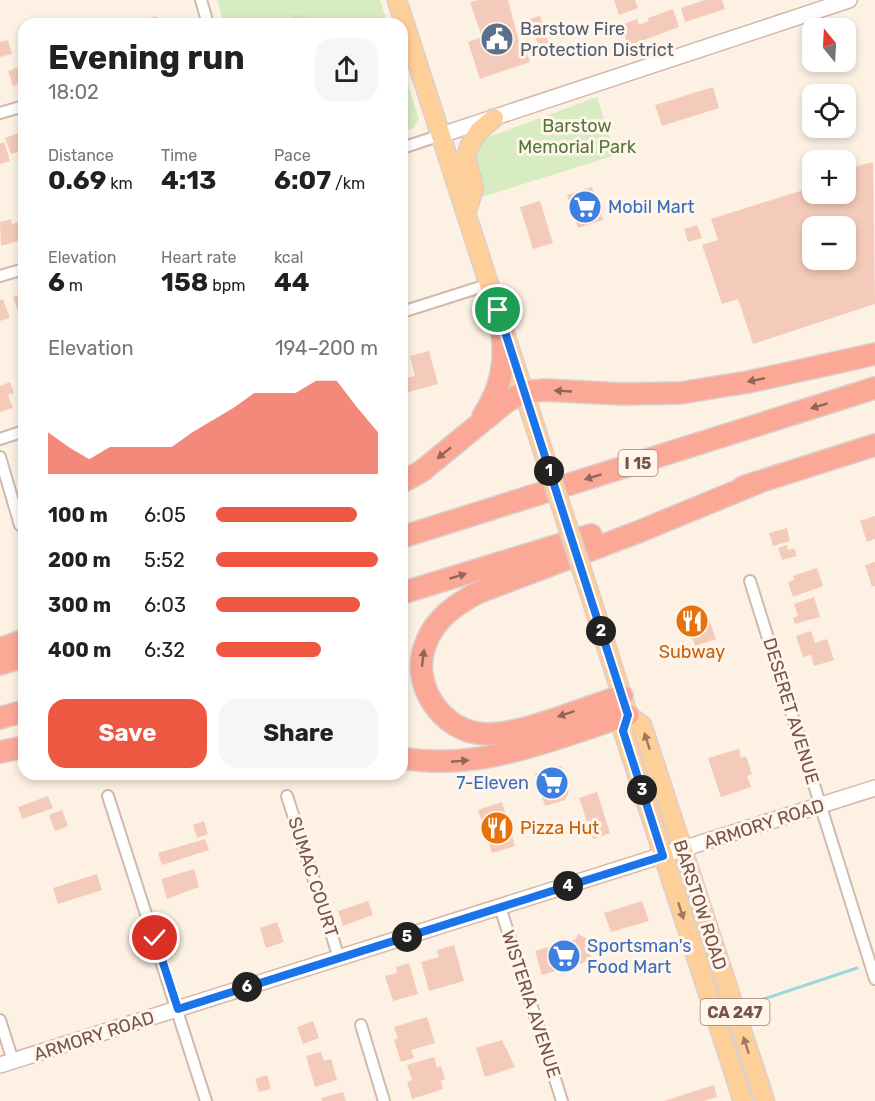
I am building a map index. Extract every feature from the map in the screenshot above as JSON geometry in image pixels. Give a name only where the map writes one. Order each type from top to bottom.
[{"type":"highway","points":[[473,429],[493,398],[503,364],[505,349],[498,310]]},
{"type":"highway","points":[[408,479],[422,471],[506,402],[524,392],[545,390],[622,394],[680,393],[748,382],[875,354]]},
{"type":"highway","name":"I 15","points":[[408,535],[875,388]]},
{"type":"highway","points":[[408,591],[875,445]]},
{"type":"highway","points":[[625,706],[512,731],[485,734],[460,728],[442,715],[430,699],[423,681],[421,662],[425,644],[433,628],[445,615],[458,603],[477,593],[638,532],[757,483]]},
{"type":"highway","points":[[0,649],[18,642]]},
{"type":"highway","points":[[0,664],[18,658]]},
{"type":"highway","points":[[408,759],[442,762],[507,753],[625,706]]},
{"type":"highway","points":[[0,718],[18,713]]},
{"type":"highway","points":[[0,752],[18,748]]},
{"type":"main road","name":"BARSTOW ROAD","points":[[397,0],[403,18]]},
{"type":"main road","name":"BARSTOW ROAD","points":[[408,34],[625,706],[623,731],[743,1101]]},
{"type":"main road","points":[[466,213],[474,189],[466,157],[479,131],[494,118]]},
{"type":"main road","name":"BARSTOW ROAD","points":[[625,706],[642,725],[765,1101]]},
{"type":"street","points":[[201,0],[206,18]]},
{"type":"street","points":[[408,146],[849,0]]},
{"type":"street","points":[[0,113],[18,108]]},
{"type":"street","points":[[0,276],[18,270]]},
{"type":"street","points":[[408,310],[490,284]]},
{"type":"street","points":[[0,439],[18,433]]},
{"type":"street","points":[[0,458],[18,518]]},
{"type":"street","name":"DESERET AVENUE","points":[[750,581],[875,979]]},
{"type":"street","name":"ARMORY ROAD","points":[[7,1063],[875,788]]},
{"type":"street","points":[[108,796],[207,1101]]},
{"type":"street","name":"SUMAC COURT","points":[[287,796],[339,958]]},
{"type":"street","name":"WISTERIA AVENUE","points":[[500,907],[562,1101]]},
{"type":"street","points":[[0,1020],[7,1063]]},
{"type":"street","points":[[361,1025],[384,1101]]},
{"type":"green space","points":[[217,0],[380,0],[386,18],[222,18]]},
{"type":"green space","points":[[408,85],[419,119],[414,128],[408,130]]},
{"type":"green space","name":"Barstow Memorial Park","points":[[597,97],[616,155],[482,197],[470,153],[486,138]]},
{"type":"building","name":"Barstow Fire Protection District","points":[[508,0],[519,42],[523,41],[530,62],[480,79],[468,42],[482,37],[470,2]]},
{"type":"building","points":[[614,0],[635,0],[638,8],[619,15]]},
{"type":"building","points":[[705,0],[722,0],[725,9],[685,22],[681,8]]},
{"type":"building","points":[[673,9],[679,27],[628,46],[621,25],[637,19],[639,25],[649,21],[648,18]]},
{"type":"building","points":[[540,16],[549,45],[539,48],[530,19]]},
{"type":"building","points":[[8,40],[12,54],[0,57],[0,42]]},
{"type":"building","points":[[18,67],[18,84],[13,86],[8,71]]},
{"type":"building","points":[[713,87],[719,108],[662,126],[655,105]]},
{"type":"building","points":[[18,133],[18,152],[11,154],[5,138]]},
{"type":"building","points":[[4,142],[10,161],[0,164],[0,144]]},
{"type":"building","points":[[873,162],[875,304],[753,344],[738,299],[722,304],[702,245],[718,240],[711,219],[802,190],[802,204],[856,204],[856,167]]},
{"type":"building","name":"Mobil Mart","points":[[592,187],[603,220],[578,228],[567,195]]},
{"type":"building","points":[[540,201],[553,243],[533,249],[520,207]]},
{"type":"building","points":[[11,219],[12,224],[18,222],[18,241],[1,246],[0,222]]},
{"type":"building","points":[[697,225],[702,238],[688,242],[684,229]]},
{"type":"building","points":[[18,295],[18,312],[13,297]]},
{"type":"building","points":[[3,299],[10,318],[0,321],[0,300]]},
{"type":"building","points":[[429,351],[438,384],[408,392],[408,378],[415,376],[410,356]]},
{"type":"building","points":[[10,382],[14,393],[8,395],[13,408],[0,412],[0,386]]},
{"type":"building","points":[[875,516],[875,539],[867,542],[860,521]]},
{"type":"building","points":[[787,528],[790,541],[773,546],[769,533]]},
{"type":"building","points":[[787,545],[788,550],[794,548],[797,556],[782,560],[778,548]]},
{"type":"building","points":[[875,562],[875,586],[872,587],[865,565]]},
{"type":"building","points":[[817,568],[823,586],[793,597],[788,582],[794,580],[793,576]]},
{"type":"building","points":[[814,597],[820,617],[795,624],[793,618],[798,616],[794,604]]},
{"type":"building","points":[[706,611],[716,639],[695,646],[685,618]]},
{"type":"building","points":[[811,631],[815,643],[827,639],[834,660],[814,666],[811,655],[803,657],[796,636]]},
{"type":"building","points":[[739,749],[741,758],[746,756],[752,774],[747,776],[751,787],[721,797],[708,758]]},
{"type":"building","name":"7-Eleven","points":[[561,766],[569,792],[565,800],[545,806],[535,774]]},
{"type":"building","points":[[597,792],[610,833],[593,839],[579,798]]},
{"type":"building","points":[[48,796],[53,808],[22,819],[18,807]]},
{"type":"building","name":"Pizza Hut","points":[[502,802],[515,846],[492,853],[478,810]]},
{"type":"building","points":[[62,810],[68,826],[55,831],[49,815]]},
{"type":"building","points":[[204,821],[208,834],[197,838],[193,825]]},
{"type":"building","points":[[205,839],[209,850],[162,865],[158,853]]},
{"type":"building","points":[[194,869],[199,887],[167,899],[161,879]]},
{"type":"building","points":[[97,874],[102,890],[58,904],[53,888]]},
{"type":"building","points":[[368,901],[373,915],[343,926],[338,911]]},
{"type":"building","points":[[642,901],[649,921],[611,932],[604,913]]},
{"type":"building","points":[[277,922],[284,942],[266,948],[260,928]]},
{"type":"building","name":"Sportsman's Food Mart","points":[[578,934],[590,940],[588,945],[592,960],[542,975],[535,951],[576,939]]},
{"type":"building","points":[[454,945],[464,981],[429,991],[421,962],[439,957],[437,950]]},
{"type":"building","points":[[409,963],[418,994],[393,1001],[385,976],[397,973],[396,967]]},
{"type":"building","points":[[427,1017],[435,1043],[411,1050],[414,1058],[401,1062],[394,1040],[398,1038],[394,1027]]},
{"type":"building","points":[[313,1021],[319,1038],[303,1044],[297,1027]]},
{"type":"building","points":[[502,1040],[515,1067],[485,1077],[476,1048]]},
{"type":"building","points":[[321,1052],[324,1061],[331,1059],[337,1080],[315,1087],[306,1056]]},
{"type":"building","points":[[434,1057],[437,1067],[441,1066],[445,1079],[441,1081],[443,1089],[412,1099],[407,1082],[412,1080],[407,1065]]},
{"type":"building","points":[[267,1075],[271,1089],[259,1092],[255,1079]]},
{"type":"building","points":[[714,1085],[717,1097],[704,1101],[664,1101]]},
{"type":"building","points":[[343,1092],[346,1101],[322,1101],[321,1098]]},
{"type":"waterway","points":[[746,1005],[857,968]]},
{"type":"place","name":"Barstow Fire Protection District","points":[[497,39]]},
{"type":"place","name":"Mobil Mart","points":[[585,207]]},
{"type":"place","name":"Subway","points":[[692,621]]},
{"type":"place","name":"7-Eleven","points":[[552,783]]},
{"type":"place","name":"Pizza Hut","points":[[497,828]]},
{"type":"place","name":"Sportsman's Food Mart","points":[[564,956]]},
{"type":"route","points":[[155,938],[178,1009],[663,856],[623,731],[628,715],[498,310]]}]
